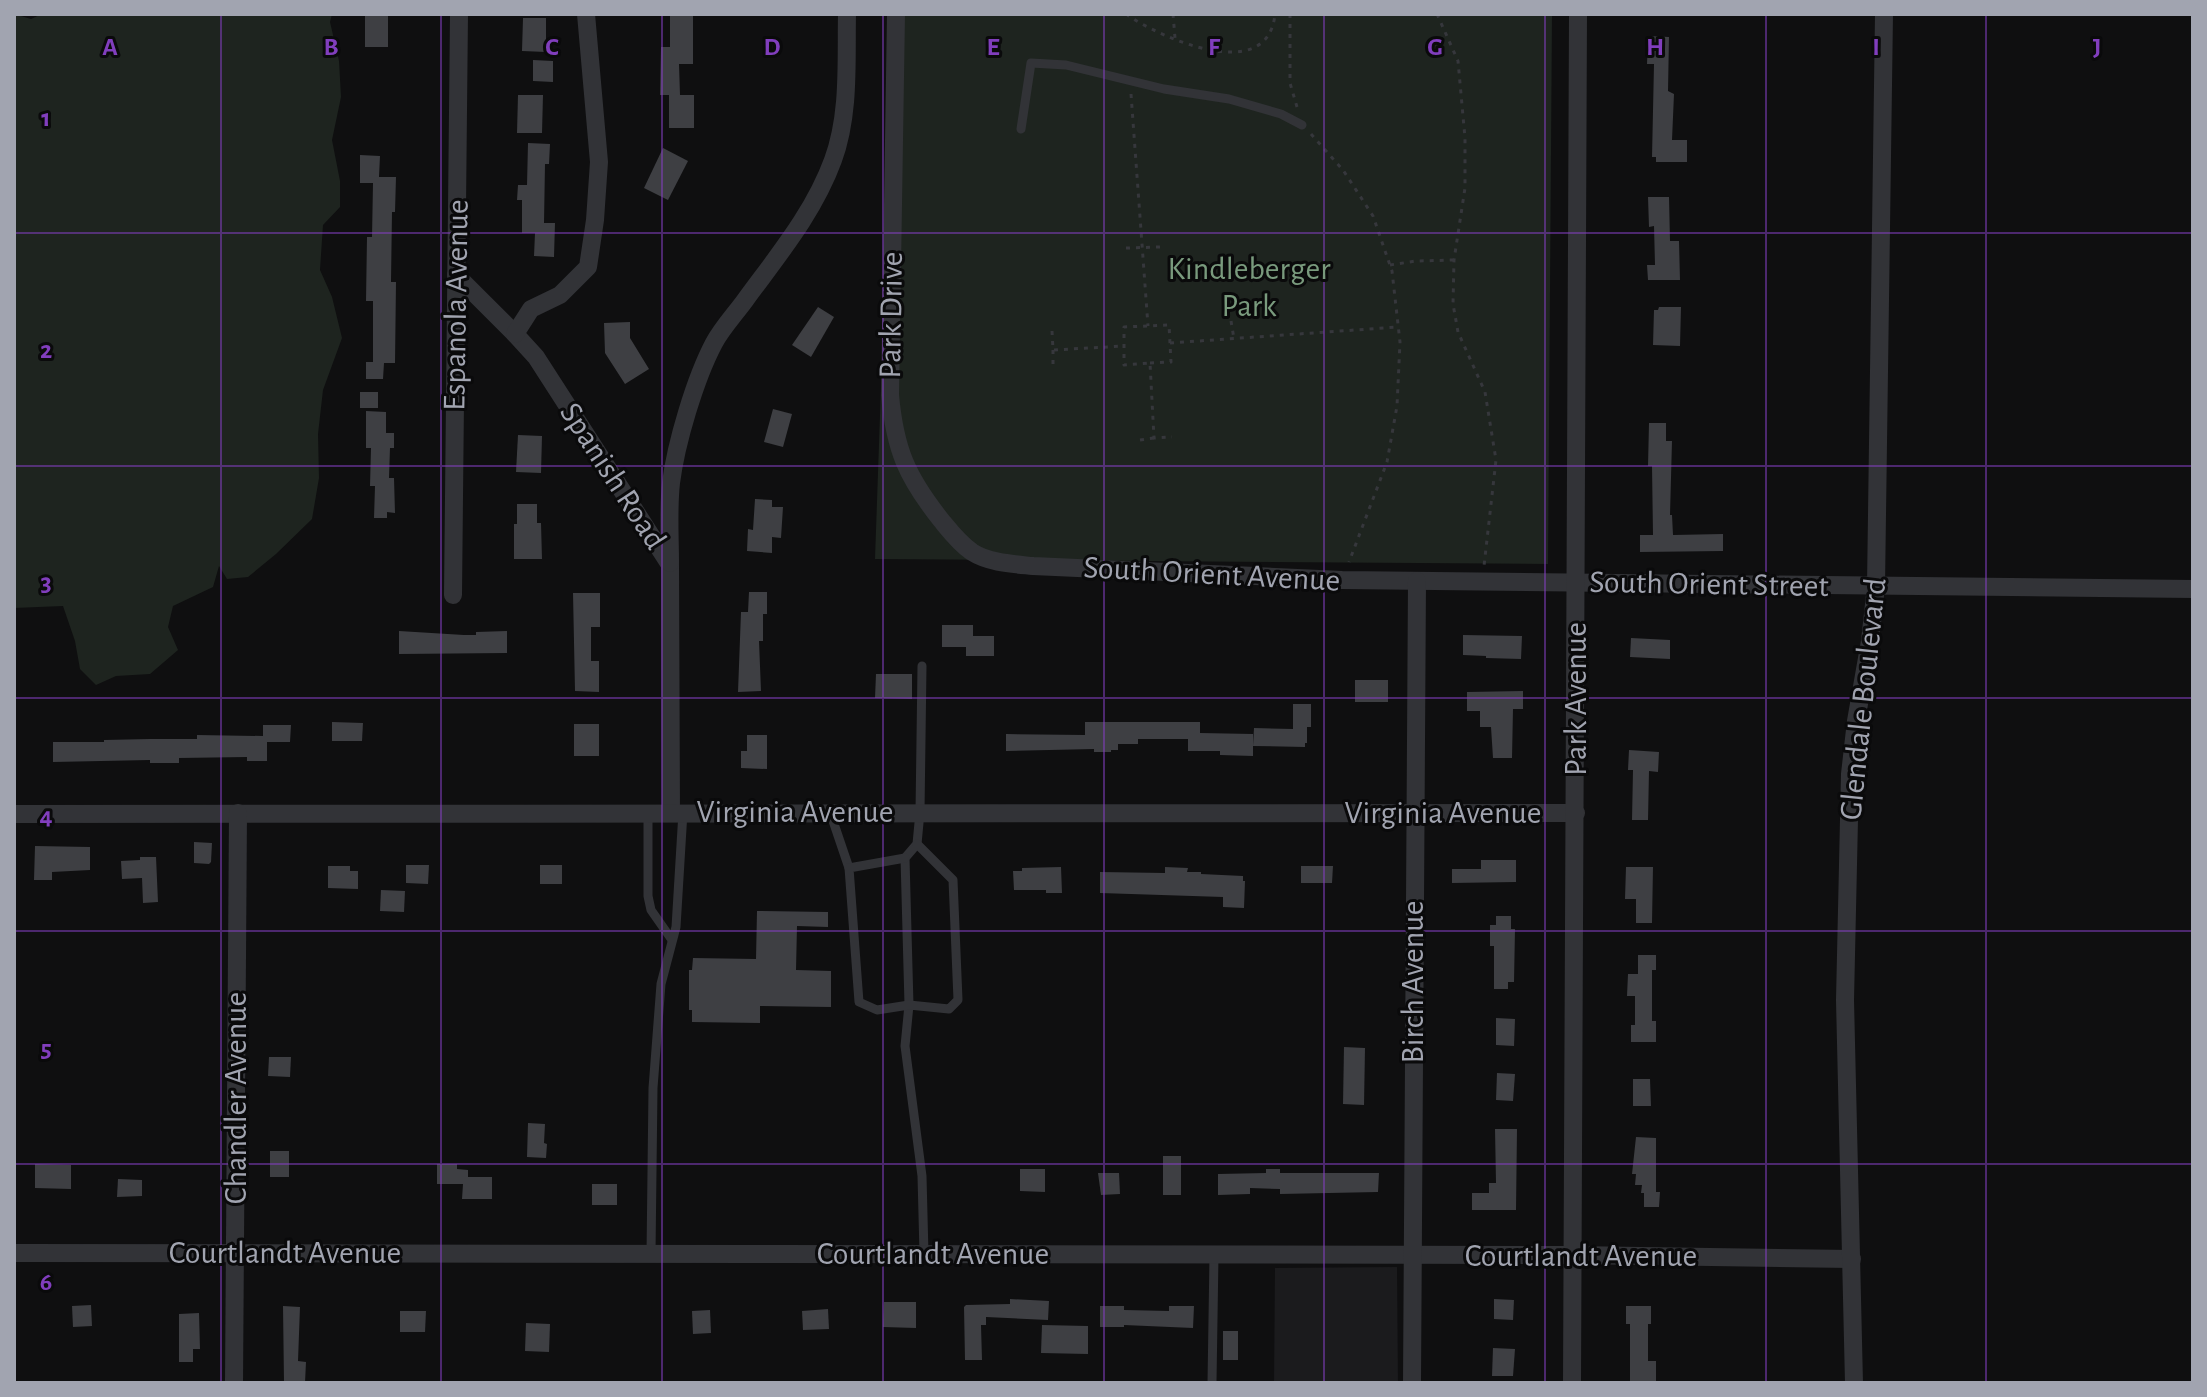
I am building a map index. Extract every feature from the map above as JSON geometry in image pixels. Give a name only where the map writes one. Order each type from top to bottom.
[{"type":"street","name":"Espanola Avenue","points":[[453,595],[459,14]]},
{"type":"street","points":[[515,334],[531,309],[560,295],[588,267],[599,162],[586,14]]},
{"type":"street","points":[[670,565],[671,486],[676,454],[714,342],[806,217],[835,155],[844,97],[847,14]]},
{"type":"street","name":"Park Drive","points":[[896,14],[890,395],[893,427],[910,476],[955,538],[974,553],[1007,564]]},
{"type":"street","name":"Park Avenue","points":[[1572,1383],[1578,14]]},
{"type":"street","name":"Glendale Boulevard","points":[[1854,1383],[1845,1000],[1850,774],[1876,586],[1884,14]]},
{"type":"street","name":"Spanish Road","points":[[456,275],[536,357],[670,565],[677,812]]},
{"type":"street","name":"South Orient Avenue","points":[[1007,564],[1417,581]]},
{"type":"street","name":"South Orient Street","points":[[1417,581],[2193,589]]},
{"type":"street","name":"Birch Avenue","points":[[1412,1383],[1417,581]]},
{"type":"street","name":"Chandler Avenue","points":[[234,1383],[238,813]]},
{"type":"street","name":"Virginia Avenue","points":[[14,814],[1576,813]]},
{"type":"street","name":"Courtlandt Avenue","points":[[14,1253],[1572,1255],[1852,1259]]},
{"type":"lane","points":[[1021,129],[1031,63],[1066,65],[1164,89],[1229,99],[1281,114],[1302,125]]},
{"type":"lane","points":[[849,868],[905,858],[917,844],[922,666]]},
{"type":"lane","points":[[648,812],[648,896],[651,910],[672,940]]},
{"type":"lane","points":[[651,1254],[653,1088],[661,984],[676,927],[677,812]]},
{"type":"lane","points":[[830,812],[849,868],[859,1002],[877,1010],[909,1005],[949,1009],[958,1000],[953,880],[917,844]]},
{"type":"lane","points":[[905,858],[909,1005],[905,1046],[922,1176],[924,1254]]},
{"type":"lane","points":[[1212,1383],[1214,1255]]},
{"type":"path","points":[[1126,14],[1150,29],[1210,51],[1239,51],[1262,43],[1273,29],[1275,14]]},
{"type":"path","points":[[1173,14],[1175,40]]},
{"type":"path","points":[[1290,14],[1290,83],[1302,125],[1343,170],[1373,216],[1390,265],[1400,342],[1397,406],[1387,462],[1342,580]]},
{"type":"path","points":[[1437,14],[1458,61],[1463,111],[1466,179],[1454,260],[1453,304],[1466,352],[1485,392],[1495,445],[1488,539],[1481,581]]},
{"type":"path","points":[[1130,81],[1148,326]]},
{"type":"path","points":[[1126,248],[1160,247]]},
{"type":"path","points":[[1390,265],[1454,260]]},
{"type":"path","points":[[1231,321],[1234,339]]},
{"type":"path","points":[[1169,325],[1171,362],[1124,365],[1124,327],[1148,326],[1169,325]]},
{"type":"path","points":[[1170,343],[1398,327]]},
{"type":"path","points":[[1052,331],[1053,368]]},
{"type":"path","points":[[1053,350],[1124,346]]},
{"type":"path","points":[[1150,363],[1154,438]]},
{"type":"path","points":[[1140,440],[1172,437]]},
{"type":"shaded area","points":[[1397,1267],[1398,1383],[1274,1383],[1275,1268]]},
{"type":"green space","points":[[14,14],[31,19],[42,14],[332,14],[330,22],[339,61],[341,97],[332,140],[340,181],[340,207],[323,225],[320,270],[332,297],[342,338],[323,390],[318,434],[319,478],[312,519],[248,577],[227,579],[219,566],[213,587],[173,606],[168,627],[178,650],[150,674],[116,676],[96,685],[80,669],[75,641],[63,606],[14,608]]},
{"type":"green space","name":"Kindleberger Park","points":[[894,14],[1552,14],[1548,564],[875,559]]},
{"type":"building","points":[[365,14],[388,14],[388,47],[365,47]]},
{"type":"building","points":[[670,14],[693,14],[693,64],[679,64],[680,95],[660,95],[661,47],[670,47]]},
{"type":"building","points":[[523,18],[546,18],[546,52],[522,51]]},
{"type":"building","points":[[1648,36],[1669,37],[1668,91],[1674,94],[1672,140],[1687,140],[1687,162],[1656,162],[1656,157],[1652,157],[1654,64],[1647,64]]},
{"type":"building","points":[[533,60],[553,61],[553,82],[533,81]]},
{"type":"building","points":[[518,95],[543,95],[542,133],[517,133]]},
{"type":"building","points":[[669,95],[694,95],[694,128],[669,128]]},
{"type":"building","points":[[528,143],[550,144],[549,164],[545,164],[544,223],[555,223],[554,257],[534,256],[535,233],[522,233],[522,200],[517,200],[518,185],[527,185]]},
{"type":"building","points":[[663,148],[688,161],[668,200],[644,188]]},
{"type":"building","points":[[360,155],[380,156],[379,177],[396,177],[391,282],[396,282],[395,363],[384,363],[383,379],[366,379],[366,362],[373,362],[373,301],[366,301],[367,237],[372,237],[373,183],[360,183]]},
{"type":"building","points":[[1648,197],[1669,197],[1670,241],[1679,241],[1680,280],[1648,280],[1647,265],[1655,265],[1654,226],[1649,227]]},
{"type":"building","points":[[818,307],[834,317],[811,357],[792,345]]},
{"type":"building","points":[[1659,307],[1681,307],[1680,346],[1653,345],[1654,310]]},
{"type":"building","points":[[630,322],[630,338],[649,369],[625,384],[605,353],[604,323]]},
{"type":"building","points":[[360,392],[378,392],[378,408],[360,408]]},
{"type":"building","points":[[773,409],[792,414],[783,447],[764,442]]},
{"type":"building","points":[[366,411],[386,412],[386,433],[394,433],[389,478],[394,478],[395,513],[387,512],[387,518],[374,518],[375,486],[370,486],[371,448],[366,448]]},
{"type":"building","points":[[1649,423],[1666,423],[1666,441],[1672,441],[1670,515],[1673,535],[1723,534],[1723,551],[1640,552],[1640,535],[1653,535],[1652,466],[1648,466]]},
{"type":"building","points":[[518,435],[542,436],[541,473],[516,472]]},
{"type":"building","points":[[755,499],[772,500],[772,507],[783,507],[781,538],[772,537],[772,553],[747,551],[748,529],[753,530]]},
{"type":"building","points":[[517,504],[537,504],[542,559],[514,559]]},
{"type":"building","points":[[749,592],[767,592],[763,641],[759,641],[761,691],[738,692],[741,612],[748,612]]},
{"type":"building","points":[[573,593],[600,593],[600,627],[591,627],[591,661],[599,661],[599,692],[575,691]]},
{"type":"building","points":[[942,625],[973,625],[973,636],[994,636],[994,656],[966,656],[966,647],[942,647]]},
{"type":"building","points":[[399,631],[476,635],[476,632],[507,631],[507,653],[399,654]]},
{"type":"building","points":[[1463,635],[1522,636],[1521,659],[1463,655]]},
{"type":"building","points":[[1631,638],[1670,640],[1670,659],[1630,657]]},
{"type":"building","points":[[876,674],[912,674],[912,699],[875,698]]},
{"type":"building","points":[[1355,680],[1388,680],[1388,702],[1355,702]]},
{"type":"building","points":[[1523,691],[1523,709],[1513,709],[1512,758],[1493,758],[1491,727],[1480,727],[1480,711],[1467,711],[1467,692]]},
{"type":"building","points":[[1293,704],[1311,704],[1311,727],[1307,727],[1305,747],[1253,746],[1254,728],[1293,729]]},
{"type":"building","points":[[332,722],[363,723],[362,741],[332,741]]},
{"type":"building","points":[[1085,722],[1200,722],[1200,733],[1253,734],[1253,756],[1220,755],[1220,751],[1188,751],[1188,739],[1138,739],[1138,744],[1118,744],[1118,750],[1111,752],[1094,752],[1094,749],[1006,751],[1006,734],[1085,735]]},
{"type":"building","points":[[574,724],[599,724],[599,756],[574,756]]},
{"type":"building","points":[[263,725],[291,725],[290,742],[267,742],[267,761],[247,761],[247,757],[179,758],[179,763],[150,763],[150,760],[53,762],[53,742],[197,739],[197,735],[263,736]]},
{"type":"building","points":[[747,735],[767,735],[767,769],[741,768],[741,751],[747,751]]},
{"type":"building","points":[[1629,750],[1659,752],[1658,772],[1649,771],[1648,820],[1632,820],[1633,770],[1628,770]]},
{"type":"building","points":[[194,842],[212,843],[209,864],[194,863]]},
{"type":"building","points":[[35,846],[90,847],[90,870],[52,872],[52,880],[34,880]]},
{"type":"building","points":[[140,857],[156,857],[158,902],[143,903],[142,878],[122,879],[121,861],[140,860]]},
{"type":"building","points":[[1481,860],[1516,860],[1516,882],[1452,883],[1452,869],[1481,869]]},
{"type":"building","points":[[406,865],[429,865],[428,884],[406,883]]},
{"type":"building","points":[[540,865],[562,865],[562,884],[540,884]]},
{"type":"building","points":[[328,866],[350,866],[350,871],[358,871],[358,889],[328,888]]},
{"type":"building","points":[[1301,866],[1333,866],[1332,883],[1301,883]]},
{"type":"building","points":[[1061,867],[1062,893],[1014,890],[1013,871]]},
{"type":"building","points":[[1165,867],[1188,868],[1187,872],[1201,874],[1243,876],[1244,908],[1223,907],[1223,897],[1100,893],[1100,872],[1165,873]]},
{"type":"building","points":[[1626,867],[1653,867],[1652,923],[1636,923],[1636,899],[1625,899]]},
{"type":"building","points":[[381,890],[405,891],[404,912],[380,911]]},
{"type":"building","points":[[757,911],[828,912],[828,927],[797,926],[796,970],[831,971],[831,1007],[760,1006],[760,1023],[692,1022],[689,970],[692,970],[693,958],[756,959]]},
{"type":"building","points":[[1496,916],[1511,916],[1511,929],[1515,929],[1514,982],[1508,982],[1508,989],[1494,989],[1494,946],[1490,946],[1490,925],[1496,925]]},
{"type":"building","points":[[1638,955],[1656,955],[1656,970],[1652,970],[1652,1021],[1656,1021],[1656,1042],[1631,1042],[1631,1025],[1635,1025],[1635,996],[1627,996],[1628,974],[1638,974]]},
{"type":"building","points":[[1496,1018],[1515,1019],[1514,1046],[1496,1045]]},
{"type":"building","points":[[1344,1047],[1365,1048],[1364,1105],[1343,1104]]},
{"type":"building","points":[[269,1057],[291,1057],[290,1077],[268,1076]]},
{"type":"building","points":[[1497,1073],[1515,1074],[1513,1101],[1496,1100]]},
{"type":"building","points":[[1633,1079],[1650,1079],[1651,1106],[1633,1106]]},
{"type":"building","points":[[528,1123],[545,1124],[546,1158],[527,1157]]},
{"type":"building","points":[[1495,1129],[1517,1129],[1516,1210],[1472,1210],[1472,1193],[1489,1193],[1489,1183],[1496,1183]]},
{"type":"building","points":[[1636,1137],[1656,1138],[1659,1207],[1644,1207],[1642,1185],[1635,1185],[1636,1174],[1632,1174]]},
{"type":"building","points":[[270,1151],[289,1151],[289,1177],[270,1177]]},
{"type":"building","points":[[1163,1156],[1181,1156],[1181,1195],[1163,1195]]},
{"type":"building","points":[[35,1164],[71,1165],[71,1189],[35,1188]]},
{"type":"building","points":[[437,1164],[457,1164],[457,1169],[468,1170],[468,1177],[492,1177],[492,1199],[462,1199],[463,1184],[437,1184]]},
{"type":"building","points":[[1020,1169],[1045,1169],[1045,1192],[1020,1191]]},
{"type":"building","points":[[1266,1169],[1280,1169],[1280,1173],[1379,1173],[1378,1192],[1280,1194],[1280,1189],[1250,1188],[1250,1194],[1218,1195],[1218,1174],[1266,1173]]},
{"type":"building","points":[[1098,1173],[1119,1173],[1120,1194],[1101,1195]]},
{"type":"building","points":[[118,1179],[142,1180],[142,1196],[117,1197]]},
{"type":"building","points":[[592,1184],[617,1184],[617,1205],[592,1205]]},
{"type":"building","points":[[1010,1299],[1049,1301],[1048,1320],[986,1317],[986,1325],[981,1325],[982,1360],[965,1360],[964,1307],[1010,1304]]},
{"type":"building","points":[[1494,1299],[1514,1300],[1513,1320],[1494,1319]]},
{"type":"building","points":[[884,1302],[916,1302],[916,1328],[883,1327]]},
{"type":"building","points":[[91,1305],[92,1326],[73,1327],[72,1306]]},
{"type":"building","points":[[283,1306],[300,1307],[298,1361],[306,1362],[305,1383],[284,1383]]},
{"type":"building","points":[[1100,1306],[1169,1311],[1169,1306],[1194,1306],[1193,1328],[1100,1327]]},
{"type":"building","points":[[1626,1306],[1651,1306],[1648,1361],[1656,1361],[1656,1383],[1630,1383],[1630,1324],[1626,1324]]},
{"type":"building","points":[[828,1309],[829,1329],[803,1330],[802,1311]]},
{"type":"building","points":[[710,1310],[711,1333],[693,1334],[692,1311]]},
{"type":"building","points":[[400,1311],[426,1311],[425,1332],[400,1332]]},
{"type":"building","points":[[199,1313],[200,1349],[193,1349],[193,1362],[179,1362],[179,1314]]},
{"type":"building","points":[[526,1323],[550,1324],[549,1352],[525,1351]]},
{"type":"building","points":[[1042,1325],[1088,1326],[1088,1354],[1041,1353]]},
{"type":"building","points":[[1223,1331],[1238,1331],[1238,1360],[1223,1360]]},
{"type":"building","points":[[1493,1348],[1515,1349],[1513,1376],[1492,1376]]}]
